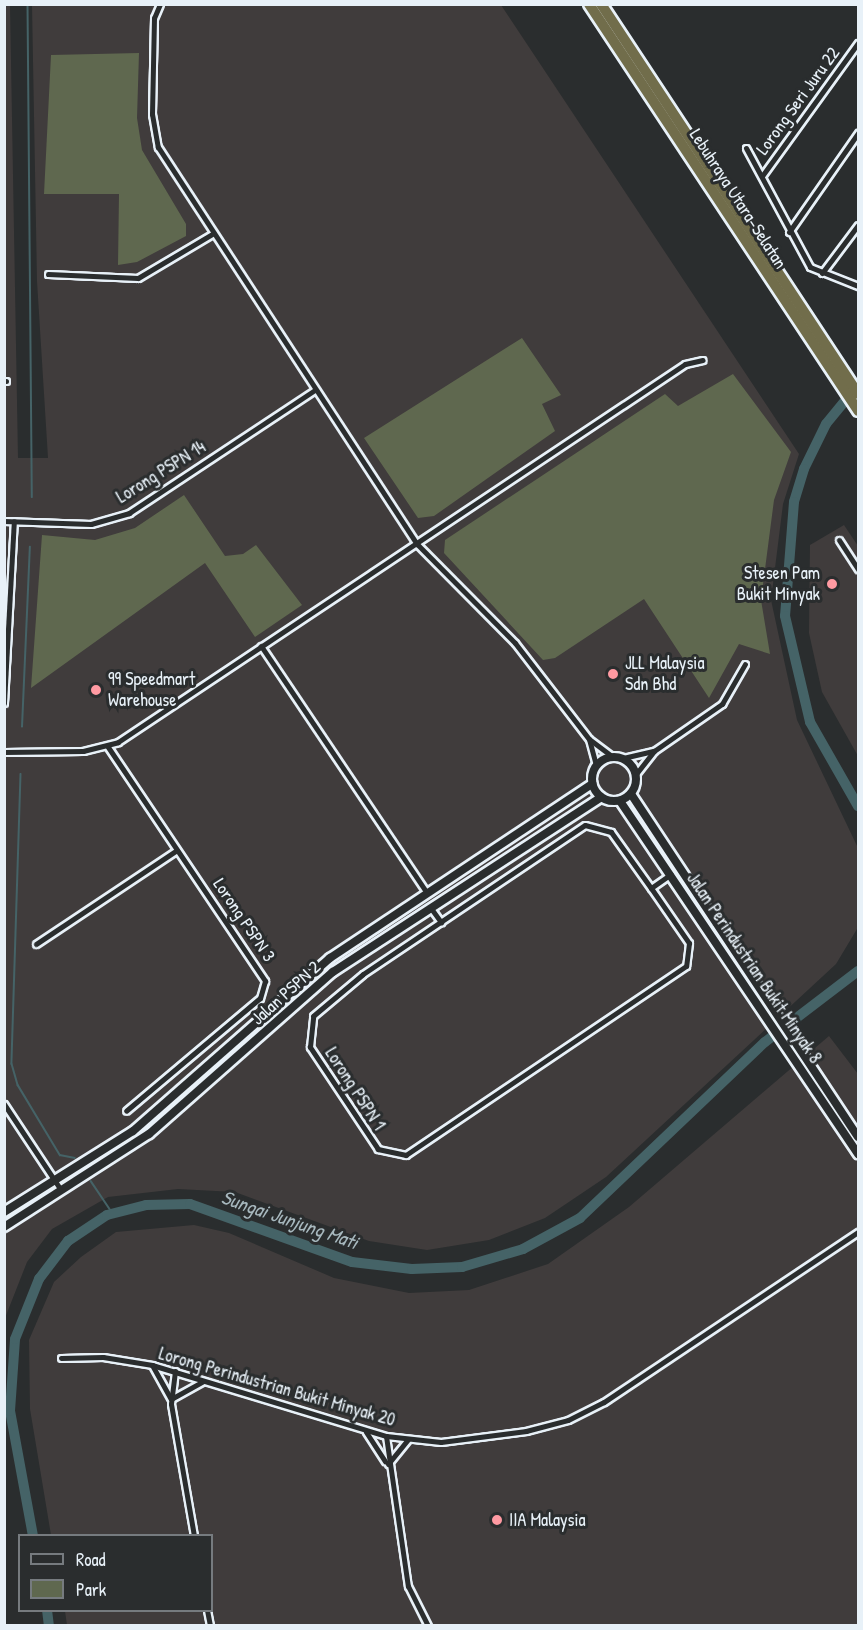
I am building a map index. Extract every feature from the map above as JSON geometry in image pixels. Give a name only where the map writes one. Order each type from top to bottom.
[{"type":"highway","name":"Lebuhraya Utara–Selatan","points":[[589,4],[843,380],[858,394]]},
{"type":"highway","name":"Lebuhraya Utara–Selatan","points":[[601,4],[843,380],[857,409]]},
{"type":"street","points":[[160,4],[154,18],[152,114],[158,147],[212,234],[315,390],[417,544],[515,644],[589,739],[613,757],[623,758],[654,751]]},
{"type":"street","name":"Lorong Seri Juru 22","points":[[762,176],[858,43]]},
{"type":"street","points":[[789,231],[858,133]]},
{"type":"street","points":[[747,148],[810,267],[858,285]]},
{"type":"street","points":[[822,273],[858,225]]},
{"type":"street","points":[[48,274],[138,278],[212,234]]},
{"type":"street","points":[[4,752],[108,747],[685,364],[703,360]]},
{"type":"street","name":"Lorong PSPN 14","points":[[4,521],[91,524],[129,513],[315,390]]},
{"type":"street","points":[[4,703],[14,521]]},
{"type":"street","points":[[839,540],[858,569]]},
{"type":"street","points":[[261,646],[427,893]]},
{"type":"street","points":[[589,739],[596,766],[592,784],[601,797],[620,801],[631,794],[636,774],[654,751],[722,704],[745,664]]},
{"type":"street","name":"Lorong PSPN 3","points":[[108,747],[265,981],[260,998],[190,1061],[126,1111]]},
{"type":"street","points":[[596,766],[613,757]]},
{"type":"street","points":[[623,758],[636,774]]},
{"type":"street","name":"Jalan PSPN 2","points":[[4,1212],[133,1131],[330,958],[592,784]]},
{"type":"street","name":"Jalan Perindustrian Bukit Minyak 8","points":[[631,794],[858,1137]]},
{"type":"street","name":"Jalan PSPN 2","points":[[4,1227],[149,1134],[333,972],[601,797]]},
{"type":"street","name":"Jalan Perindustrian Bukit Minyak 8","points":[[620,801],[858,1154]]},
{"type":"street","name":"Lorong PSPN 1","points":[[585,825],[611,832],[651,888],[689,943],[683,970],[400,1156],[374,1146],[310,1047],[311,1020],[363,974],[585,825]]},
{"type":"street","points":[[36,944],[177,850]]},
{"type":"street","points":[[651,888],[671,874]]},
{"type":"street","points":[[430,907],[441,922]]},
{"type":"street","points":[[190,1061],[200,1073]]},
{"type":"street","points":[[4,1104],[61,1190]]},
{"type":"street","name":"Lorong Perindustrian Bukit Minyak 20","points":[[62,1358],[103,1357],[152,1365],[386,1436],[408,1439],[473,1438],[568,1420],[604,1402],[858,1232]]},
{"type":"street","points":[[152,1365],[171,1399]]},
{"type":"street","points":[[175,1371],[171,1399],[194,1534]]},
{"type":"street","points":[[171,1399],[204,1380]]},
{"type":"street","points":[[365,1430],[388,1465]]},
{"type":"street","points":[[386,1436],[388,1465],[408,1586],[428,1626]]},
{"type":"street","points":[[388,1465],[408,1439]]},
{"type":"shaded area","points":[[5,5],[10,5],[18,458],[48,458],[37,281],[32,5],[501,5],[799,454],[783,504],[771,600],[797,720],[858,848],[857,929],[836,964],[606,1177],[545,1218],[489,1240],[427,1250],[369,1241],[235,1192],[178,1189],[108,1197],[52,1229],[27,1262],[5,1318]]},
{"type":"shaded area","points":[[844,525],[858,546],[858,756],[822,692],[809,633],[810,545]]},
{"type":"shaded area","points":[[829,1036],[858,1074],[858,1625],[67,1625],[65,1612],[213,1612],[213,1534],[51,1534],[30,1409],[29,1340],[54,1282],[81,1257],[116,1232],[194,1225],[229,1233],[334,1278],[409,1293],[469,1290],[548,1264],[629,1207]]},
{"type":"green space","points":[[139,53],[137,118],[142,150],[186,224],[186,236],[137,262],[118,265],[119,194],[44,194],[51,55]]},
{"type":"green space","points":[[522,338],[561,395],[542,404],[555,431],[434,516],[418,518],[364,438]]},
{"type":"green space","points":[[733,374],[791,452],[774,500],[761,600],[770,654],[739,644],[709,698],[644,599],[555,658],[543,660],[444,553],[445,540],[665,394],[678,406]]},
{"type":"green space","points":[[184,495],[225,556],[243,554],[256,545],[302,605],[255,637],[205,563],[31,688],[42,535],[95,540],[135,528]]},
{"type":"waterway","points":[[28,4],[32,497]]},
{"type":"waterway","name":"Sungai Junjung Mati","points":[[858,385],[826,424],[804,469],[794,502],[785,616],[810,722],[858,806]]},
{"type":"waterway","points":[[22,727],[30,547]]},
{"type":"waterway","points":[[21,774],[12,1064],[18,1085],[60,1155],[75,1158]]},
{"type":"waterway","name":"Sungai Junjung Mati","points":[[33,1534],[10,1411],[15,1339],[39,1279],[68,1241],[107,1215],[146,1205],[190,1204],[352,1262],[412,1269],[462,1267],[523,1249],[580,1218],[765,1042],[858,971]]},
{"type":"waterway","points":[[91,1181],[113,1214]]},
{"type":"waterway","name":"Sungai Junjung Mati","points":[[47,1612],[49,1626]]},
{"type":"place","name":"Stesen Pam Bukit Minyak","points":[[832,584]]},
{"type":"place","name":"JLL Malaysia Sdn Bhd","points":[[613,674]]},
{"type":"place","name":"99 Speedmart Warehouse","points":[[96,690]]},
{"type":"place","name":"IIA Malaysia","points":[[497,1520]]}]
